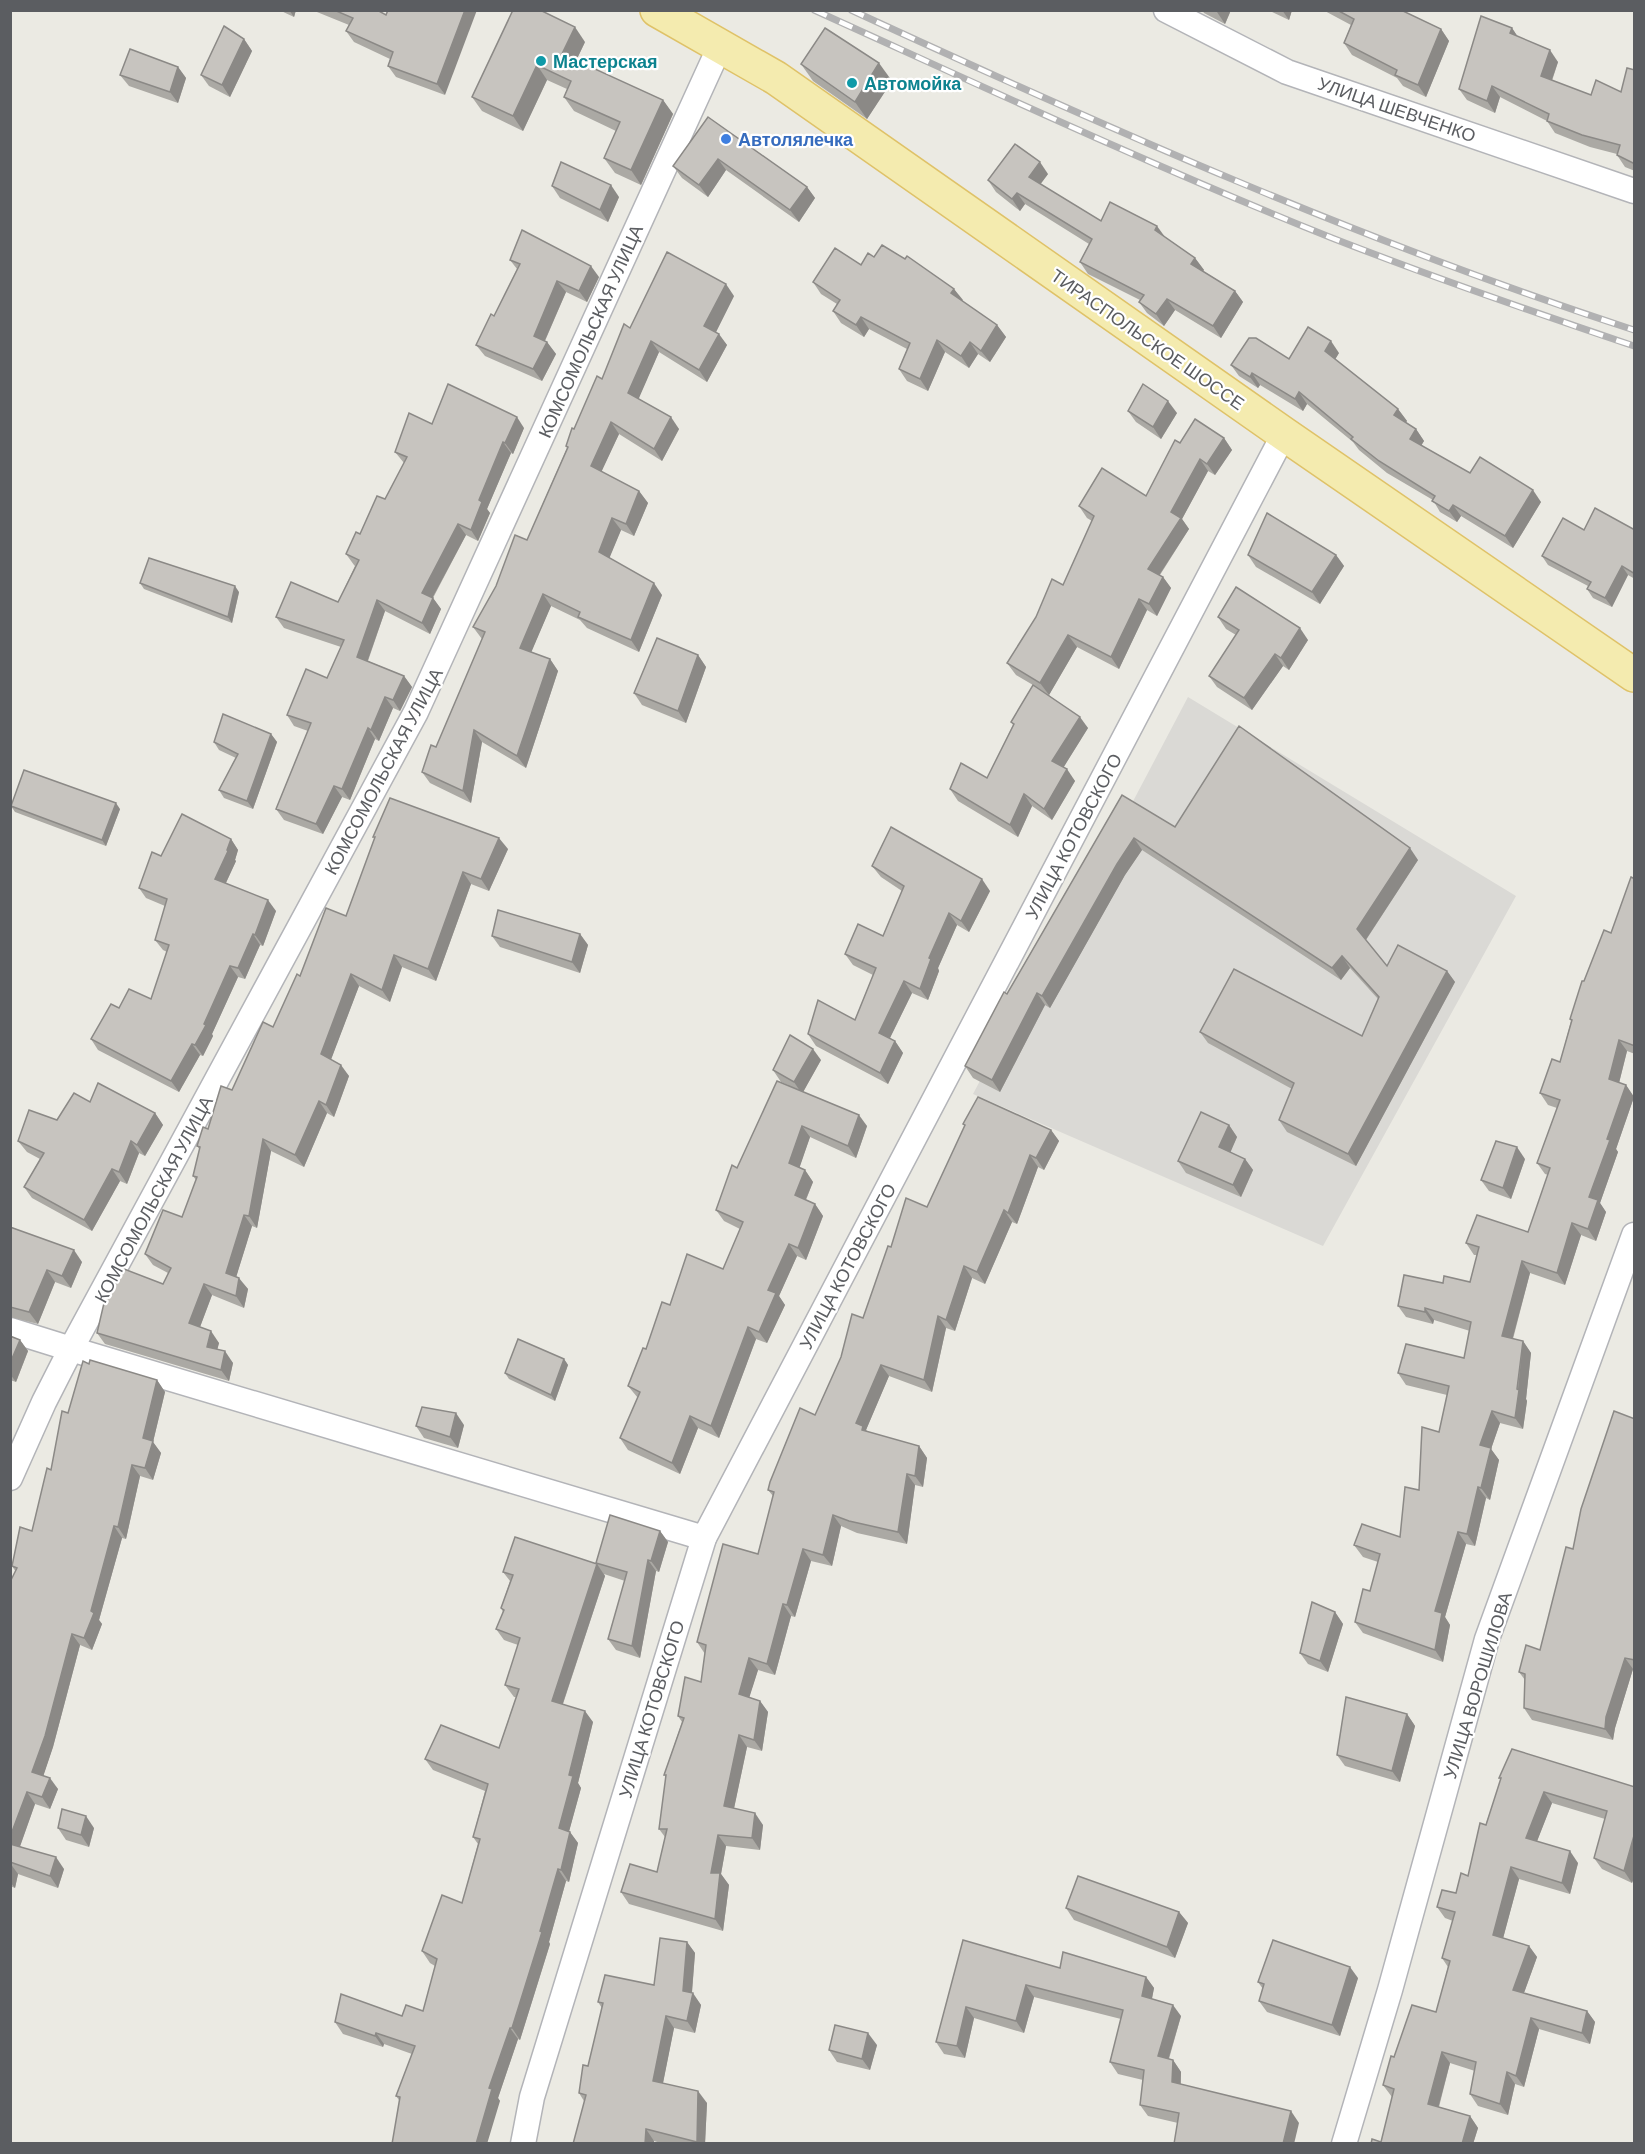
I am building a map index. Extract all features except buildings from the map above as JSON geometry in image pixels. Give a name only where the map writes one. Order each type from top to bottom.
[{"type":"main road","name":"ТИРАСПОЛЬСКОЕ ШОССЕ","points":[[657,10],[777,78],[1284,434],[1635,675]]},
{"type":"street","name":"УЛИЦА ШЕВЧЕНКО","points":[[1166,10],[1287,72],[1635,190]]},
{"type":"street","name":"КОМСОМОЛЬСКАЯ УЛИЦА","points":[[10,1478],[71,1349],[416,712],[720,46]]},
{"type":"street","name":"УЛИЦА КОТОВСКОГО","points":[[523,2144],[532,2097],[704,1538],[1284,434]]},
{"type":"street","name":"УЛИЦА ВОРОШИЛОВА","points":[[1344,2144],[1390,1990],[1487,1638],[1635,1235]]},
{"type":"street","points":[[10,1330],[704,1538]]},
{"type":"shaded area","points":[[1188,697],[1516,896],[1323,1246],[973,1094],[1098,859],[1130,807]]},
{"type":"railway","points":[[814,10],[1201,184],[1332,238],[1407,267],[1634,346]]},
{"type":"railway","points":[[851,10],[1044,98],[1238,182],[1435,260],[1634,330]]},
{"type":"place","name":"Мастерская","points":[[541,61]]},
{"type":"place","name":"Автомойка","points":[[852,83]]},
{"type":"place","name":"Автолялечка","points":[[726,139]]}]
